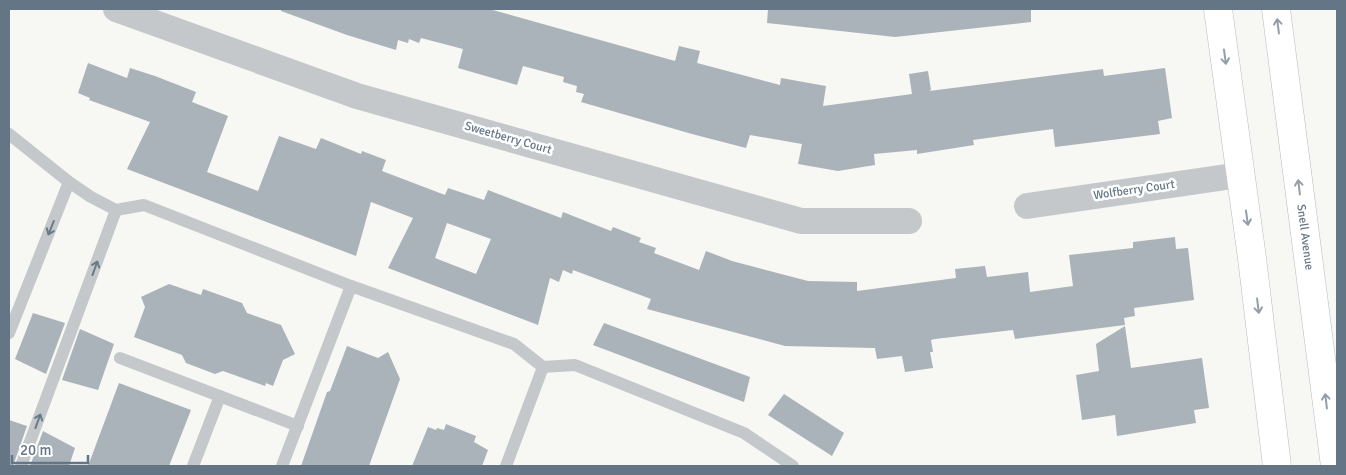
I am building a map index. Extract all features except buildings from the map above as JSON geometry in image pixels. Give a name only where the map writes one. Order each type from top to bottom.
[{"type":"main road","points":[[1218,9],[1278,466]]},
{"type":"main road","name":"Snell Avenue","points":[[1276,9],[1336,466]]},
{"type":"street","name":"Sweetberry Court","points":[[116,9],[358,96],[800,221],[909,221]]},
{"type":"street","name":"Wolfberry Court","points":[[1027,206],[1240,174]]},
{"type":"lane","points":[[9,134],[69,182],[91,197],[116,210],[144,205],[351,286],[514,344],[543,368],[574,365],[744,433],[793,466]]},
{"type":"lane","points":[[9,333],[69,182]]},
{"type":"lane","points":[[21,466],[116,210]]},
{"type":"lane","points":[[282,466],[351,286]]},
{"type":"lane","points":[[120,358],[298,426]]},
{"type":"lane","points":[[506,466],[543,368]]},
{"type":"lane","points":[[193,466],[220,396]]}]
